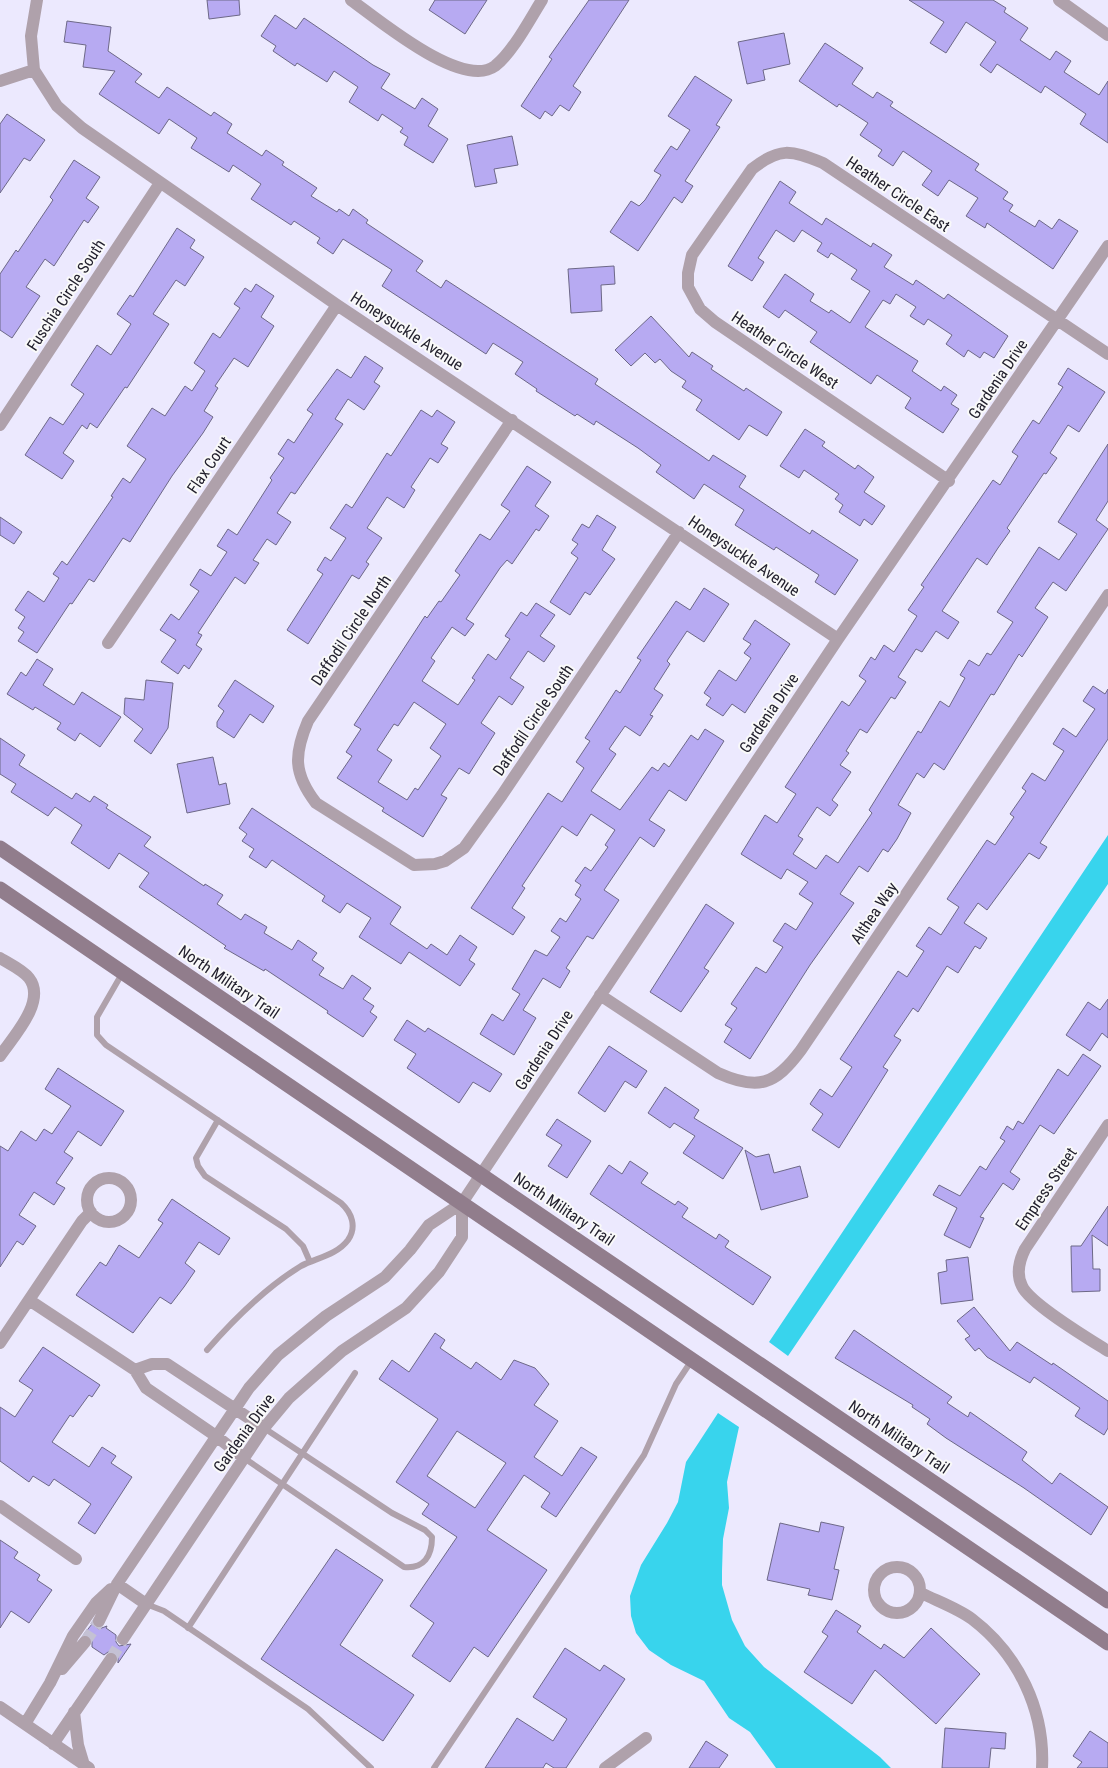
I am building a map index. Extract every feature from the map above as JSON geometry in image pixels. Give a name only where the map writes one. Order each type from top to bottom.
[{"type":"main road","name":"North Military Trail","points":[[0,848],[1108,1601]]},
{"type":"main road","points":[[0,890],[1108,1643]]},
{"type":"street","name":"Honeysuckle Avenue","points":[[37,0],[31,36],[34,70],[56,106],[91,135],[337,305],[838,639]]},
{"type":"street","points":[[351,0],[392,30],[450,66],[469,71],[482,71],[495,66],[542,0]]},
{"type":"street","points":[[1059,0],[1108,35]]},
{"type":"street","points":[[0,81],[34,70]]},
{"type":"street","name":"Heather Circle East","points":[[725,206],[746,176],[765,159],[780,152],[811,158],[823,163],[1058,320]]},
{"type":"street","name":"Fuschia Circle South","points":[[0,425],[160,182]]},
{"type":"street","name":"Heather Circle West","points":[[725,206],[692,255],[688,273],[688,287],[700,309],[715,322],[949,480]]},
{"type":"street","name":"Gardenia Drive","points":[[99,1621],[117,1584],[249,1388],[278,1356],[326,1316],[385,1277],[410,1250],[429,1225],[462,1203],[838,639],[1108,246]]},
{"type":"street","name":"Flax Court","points":[[108,643],[337,305]]},
{"type":"street","points":[[1058,320],[1108,354]]},
{"type":"street","name":"Daffodil Circle North","points":[[380,844],[316,802],[311,796],[300,777],[297,759],[299,742],[308,721],[512,420]]},
{"type":"street","name":"Daffodil Circle South","points":[[380,844],[414,864],[435,864],[445,861],[464,848],[680,532]]},
{"type":"street","name":"Althea Way","points":[[600,996],[718,1073],[737,1082],[753,1084],[776,1078],[788,1068],[801,1050],[1108,595]]},
{"type":"street","points":[[0,958],[29,977],[35,991],[33,1008],[0,1056]]},
{"type":"street","name":"Empress Street","points":[[1108,1125],[1025,1249],[1020,1260],[1019,1275],[1028,1296],[1108,1351]]},
{"type":"street","name":"Gardenia Drive","points":[[123,1640],[264,1428],[289,1398],[342,1351],[406,1308],[438,1272],[462,1237],[462,1203]]},
{"type":"street","points":[[0,1343],[82,1221],[91,1212]]},
{"type":"street","points":[[29,1300],[135,1370],[146,1388],[216,1436],[244,1458]]},
{"type":"street","points":[[135,1370],[152,1364],[167,1364],[264,1428]]},
{"type":"street","points":[[0,1506],[76,1559]]},
{"type":"street","points":[[117,1584],[146,1604]]},
{"type":"street","name":"Gardenia Drive","points":[[25,1724],[50,1683],[73,1636],[96,1603],[117,1584]]},
{"type":"street","points":[[921,1592],[970,1617],[1005,1651],[1030,1694],[1042,1741],[1042,1768]]},
{"type":"street","name":"Gardenia Drive","points":[[50,1683],[85,1642]]},
{"type":"street","points":[[53,1744],[110,1659]]},
{"type":"street","points":[[0,1707],[86,1766]]},
{"type":"street","points":[[74,1712],[78,1745],[86,1766]]},
{"type":"street","points":[[605,1768],[646,1738]]},
{"type":"lane","points":[[122,972],[97,1017],[97,1035],[106,1045],[349,1210],[352,1218],[348,1240],[331,1253],[310,1262],[278,1282],[233,1320],[207,1350]]},
{"type":"lane","points":[[218,1120],[196,1158],[198,1166],[205,1176],[286,1229],[303,1246],[310,1262]]},
{"type":"lane","points":[[434,1768],[644,1454],[676,1384],[692,1360]]},
{"type":"lane","points":[[188,1628],[355,1373]]},
{"type":"lane","points":[[244,1458],[404,1567],[415,1568],[426,1562],[432,1549],[432,1537],[424,1530],[392,1513],[264,1428]]},
{"type":"lane","points":[[146,1604],[164,1611],[308,1709],[371,1768]]},
{"type":"water","points":[[1108,835],[1108,884],[788,1356],[769,1342]]},
{"type":"water","points":[[718,1413],[739,1427],[727,1482],[729,1508],[723,1539],[722,1585],[732,1620],[745,1646],[764,1667],[880,1757],[891,1768],[776,1768],[750,1732],[729,1718],[704,1681],[671,1665],[649,1650],[636,1633],[631,1616],[630,1596],[641,1565],[678,1502],[686,1462]]},
{"type":"building","points":[[207,0],[239,0],[240,15],[209,19]]},
{"type":"building","points":[[435,0],[487,0],[465,34],[429,10]]},
{"type":"building","points":[[589,0],[629,0],[573,86],[581,92],[569,111],[560,105],[552,116],[545,111],[540,119],[521,106],[552,59],[549,57]]},
{"type":"building","points":[[909,0],[993,0],[1006,8],[1004,12],[1028,28],[1020,40],[1050,60],[1056,51],[1071,61],[1064,72],[1099,95],[1108,81],[1108,143],[1080,124],[1086,114],[1045,86],[1041,93],[997,64],[991,73],[980,65],[996,42],[966,22],[946,53],[930,43],[944,22]]},
{"type":"building","points":[[275,15],[296,29],[304,18],[373,65],[390,74],[381,88],[415,109],[422,98],[438,109],[428,126],[448,139],[433,163],[404,145],[408,137],[400,132],[403,128],[382,114],[378,121],[349,102],[358,87],[334,71],[327,82],[297,63],[295,66],[273,51],[276,46],[261,36]]},
{"type":"building","points":[[67,21],[111,27],[108,51],[142,74],[135,82],[159,98],[167,87],[211,116],[214,112],[232,124],[227,133],[262,156],[266,150],[284,162],[282,165],[317,188],[311,196],[337,212],[339,209],[349,216],[353,209],[368,220],[366,223],[423,261],[416,271],[441,288],[446,280],[598,379],[595,384],[709,461],[713,455],[746,476],[739,487],[810,534],[812,530],[858,560],[835,595],[815,582],[819,575],[776,547],[774,550],[735,525],[744,510],[704,484],[694,499],[656,472],[661,465],[638,448],[596,421],[594,425],[577,414],[575,416],[536,391],[537,389],[515,374],[523,362],[493,343],[486,354],[382,286],[392,270],[343,239],[333,254],[317,243],[320,238],[294,221],[291,225],[251,199],[261,184],[233,165],[229,172],[191,148],[197,138],[169,119],[159,134],[99,94],[115,71],[83,67],[86,45],[64,42]]},
{"type":"building","points":[[784,33],[790,64],[763,70],[765,80],[747,84],[738,42]]},
{"type":"building","points":[[825,43],[863,68],[852,84],[873,98],[877,92],[893,102],[890,106],[979,164],[975,170],[1008,192],[1003,199],[1013,205],[1009,211],[1035,227],[1039,220],[1052,229],[1059,219],[1078,231],[1053,269],[987,223],[985,228],[966,216],[978,198],[949,180],[938,196],[922,185],[932,171],[903,151],[893,166],[878,156],[882,150],[860,135],[868,123],[839,104],[837,107],[799,81]]},
{"type":"building","points":[[695,76],[732,100],[716,125],[720,127],[685,181],[693,186],[682,203],[674,197],[638,251],[610,232],[631,201],[639,206],[645,200],[661,175],[654,171],[671,146],[677,150],[690,130],[668,116]]},
{"type":"building","points":[[7,114],[45,140],[30,161],[24,158],[0,193],[0,124]]},
{"type":"building","points":[[512,136],[518,165],[494,169],[497,183],[475,187],[467,145]]},
{"type":"building","points":[[74,160],[100,177],[86,198],[99,207],[88,223],[84,220],[54,266],[45,259],[26,287],[40,296],[12,338],[0,330],[0,274],[16,250],[18,252],[53,200],[50,197]]},
{"type":"building","points":[[780,181],[796,192],[789,203],[822,225],[826,218],[871,247],[873,243],[892,255],[884,267],[913,285],[916,280],[944,299],[948,294],[1008,336],[994,358],[984,352],[980,358],[968,350],[964,357],[946,344],[952,335],[928,319],[924,325],[910,316],[916,307],[896,294],[890,304],[883,300],[865,327],[918,361],[912,371],[941,391],[944,386],[957,395],[951,404],[959,409],[943,433],[905,408],[911,398],[877,375],[871,384],[810,342],[817,332],[785,310],[779,318],[763,307],[785,274],[814,294],[810,301],[829,313],[831,310],[850,323],[870,291],[851,279],[857,270],[831,253],[828,258],[817,251],[822,243],[802,230],[794,242],[776,230],[758,258],[764,262],[752,281],[728,266]]},
{"type":"building","points":[[177,228],[195,240],[190,248],[204,257],[185,286],[176,280],[153,314],[169,324],[127,388],[125,387],[97,428],[90,423],[87,429],[82,425],[63,453],[74,461],[62,479],[25,455],[50,417],[63,425],[84,394],[71,385],[97,345],[111,355],[131,324],[117,314],[130,295],[133,297]]},
{"type":"building","points":[[614,266],[615,284],[601,285],[602,311],[571,313],[568,269]]},
{"type":"building","points":[[256,284],[274,296],[261,317],[274,326],[248,367],[234,358],[215,386],[218,388],[204,411],[213,417],[203,433],[172,476],[130,542],[123,538],[94,582],[89,579],[72,604],[70,603],[37,653],[18,641],[24,632],[18,628],[25,617],[15,610],[28,591],[44,602],[59,578],[53,574],[62,561],[67,565],[113,497],[111,496],[123,478],[130,483],[146,459],[127,446],[152,408],[165,416],[185,386],[192,391],[205,371],[194,363],[213,333],[220,338],[240,308],[234,304],[245,288],[251,292]]},
{"type":"building","points":[[651,316],[689,357],[692,352],[713,366],[711,369],[744,391],[746,388],[782,412],[767,436],[749,425],[739,440],[696,410],[702,400],[682,387],[686,381],[671,371],[660,359],[655,363],[645,353],[631,366],[615,350]]},
{"type":"building","points":[[365,356],[383,368],[374,382],[380,386],[364,410],[348,399],[335,419],[343,424],[295,494],[291,492],[277,513],[291,522],[276,545],[267,539],[253,560],[259,563],[245,584],[235,577],[198,633],[202,635],[196,645],[202,649],[189,669],[184,665],[178,674],[161,662],[176,640],[160,630],[171,614],[179,620],[199,591],[190,585],[200,569],[211,576],[227,552],[217,546],[228,529],[237,535],[272,480],[270,478],[284,458],[278,454],[288,439],[294,443],[313,414],[307,410],[337,369],[351,378]]},
{"type":"building","points":[[1068,368],[1105,392],[1079,432],[1068,425],[1050,453],[1057,458],[1046,474],[1044,473],[1007,528],[1010,531],[987,565],[977,558],[942,611],[959,622],[948,639],[936,631],[922,652],[916,649],[898,677],[906,682],[895,699],[891,697],[867,733],[860,729],[846,751],[849,753],[840,765],[851,772],[832,800],[838,805],[830,816],[817,807],[798,836],[803,839],[793,854],[816,869],[826,855],[838,863],[872,813],[869,810],[918,731],[921,733],[940,701],[949,707],[965,678],[960,675],[969,660],[979,666],[987,653],[991,655],[1013,622],[997,612],[1039,547],[1059,560],[1077,534],[1058,522],[1108,444],[1108,501],[1096,520],[1108,529],[1066,591],[1053,582],[1035,608],[1048,617],[1022,657],[1019,654],[994,695],[991,694],[944,770],[934,763],[924,778],[917,773],[898,805],[911,813],[897,839],[888,852],[883,849],[868,872],[859,866],[840,894],[854,903],[810,965],[750,1059],[724,1042],[732,1029],[725,1025],[737,1008],[731,1004],[756,967],[766,973],[783,947],[773,941],[785,923],[796,930],[813,903],[799,894],[808,882],[787,869],[781,879],[741,854],[765,815],[777,823],[796,794],[785,787],[842,701],[849,706],[866,681],[859,676],[871,657],[875,660],[884,645],[894,652],[917,616],[908,610],[924,587],[921,585],[993,480],[1000,485],[1018,456],[1012,452],[1033,420],[1039,424],[1063,387],[1058,384]]},
{"type":"building","points":[[421,410],[432,417],[437,410],[455,422],[441,444],[448,448],[438,463],[430,458],[411,487],[415,490],[404,508],[387,497],[367,528],[382,538],[366,562],[369,564],[359,579],[352,575],[308,644],[287,630],[323,574],[317,570],[325,557],[331,561],[346,538],[330,528],[346,504],[352,508],[387,453],[391,456]]},
{"type":"building","points":[[805,429],[825,442],[822,446],[855,469],[858,465],[874,477],[864,492],[885,506],[872,525],[864,519],[860,526],[839,512],[843,505],[835,499],[839,494],[804,470],[799,478],[780,466]]},
{"type":"building","points":[[527,466],[551,482],[535,506],[549,516],[539,531],[536,529],[512,564],[507,560],[500,568],[466,619],[474,624],[465,636],[452,627],[431,658],[435,661],[422,681],[458,705],[475,680],[472,678],[488,654],[496,660],[510,639],[505,636],[521,612],[527,616],[536,603],[555,615],[540,636],[555,646],[544,662],[528,651],[510,678],[524,687],[512,705],[499,696],[481,723],[495,733],[469,774],[459,768],[441,795],[447,798],[423,837],[382,811],[384,808],[337,778],[352,756],[346,752],[361,729],[354,725],[425,616],[427,618],[439,601],[441,602],[460,575],[455,571],[480,534],[490,540],[510,511],[501,505]],"holes":[[[414,702],[446,724],[430,748],[441,756],[418,790],[415,788],[407,800],[378,782],[392,760],[377,750],[394,724],[398,726]]]},
{"type":"building","points":[[597,515],[616,527],[602,550],[615,559],[590,595],[585,592],[570,615],[550,602],[578,558],[571,553],[578,544],[572,540],[582,524],[589,528]]},
{"type":"building","points":[[0,517],[22,532],[14,544],[0,535]]},
{"type":"building","points":[[704,588],[729,604],[704,642],[687,631],[667,661],[670,664],[654,689],[663,695],[650,715],[653,716],[640,736],[625,726],[609,749],[616,754],[591,791],[620,810],[652,767],[658,771],[664,763],[669,767],[691,735],[698,740],[705,729],[724,741],[686,801],[669,790],[649,820],[665,830],[654,847],[640,837],[604,890],[619,900],[593,939],[587,936],[566,968],[570,971],[560,988],[543,978],[523,1010],[536,1018],[514,1055],[480,1034],[492,1014],[503,1021],[520,994],[512,989],[535,950],[547,956],[560,937],[551,931],[560,918],[566,922],[581,899],[575,895],[581,885],[575,881],[585,867],[591,871],[608,847],[605,845],[615,830],[591,814],[577,836],[562,826],[522,886],[525,888],[512,908],[525,917],[513,935],[471,908],[548,793],[562,802],[584,768],[576,762],[590,741],[585,738],[616,690],[620,693],[641,660],[637,658],[676,601],[690,610]]},
{"type":"building","points":[[755,620],[790,644],[745,713],[732,704],[723,716],[706,705],[711,698],[704,693],[719,670],[736,681],[751,658],[744,653],[751,644],[743,639]]},
{"type":"building","points":[[37,659],[53,669],[43,685],[74,705],[82,692],[121,717],[100,747],[80,733],[75,741],[57,729],[61,723],[35,707],[33,710],[7,694],[21,672],[26,676]]},
{"type":"building","points":[[146,680],[173,683],[168,728],[151,754],[134,741],[143,729],[124,714],[125,698],[144,700]]},
{"type":"building","points":[[235,680],[274,706],[263,723],[250,714],[234,738],[217,727],[217,722],[224,711],[218,706]]},
{"type":"building","points":[[1093,686],[1105,694],[1108,689],[1108,739],[1040,843],[1047,847],[1039,859],[1029,853],[987,910],[978,903],[964,923],[987,938],[980,949],[975,946],[958,973],[947,966],[918,1012],[913,1008],[894,1036],[901,1040],[883,1067],[888,1070],[839,1148],[812,1130],[823,1114],[810,1104],[820,1089],[832,1097],[852,1067],[840,1059],[898,971],[907,977],[924,951],[916,946],[929,927],[941,935],[959,907],[947,899],[987,840],[995,845],[1014,817],[1010,814],[1026,791],[1022,788],[1032,773],[1045,781],[1064,751],[1053,744],[1063,728],[1076,737],[1095,709],[1083,701]]},
{"type":"building","points":[[0,738],[25,755],[19,765],[72,799],[76,793],[90,802],[94,796],[108,805],[106,808],[151,837],[144,846],[204,886],[205,884],[223,895],[217,904],[241,920],[245,914],[267,927],[264,933],[292,950],[298,940],[317,953],[312,960],[324,968],[319,975],[343,989],[352,975],[371,988],[363,999],[374,1006],[370,1012],[377,1017],[363,1037],[265,969],[264,971],[224,948],[226,946],[139,887],[149,873],[119,853],[109,869],[71,843],[82,825],[55,807],[48,816],[11,792],[16,784],[0,774]]},
{"type":"building","points":[[213,757],[219,785],[226,783],[230,804],[187,813],[177,764]]},
{"type":"building","points":[[252,808],[401,907],[390,924],[427,949],[431,944],[447,955],[460,935],[477,947],[469,960],[475,964],[460,986],[409,952],[401,964],[359,937],[371,918],[347,903],[340,913],[322,901],[325,896],[272,860],[266,868],[249,857],[254,849],[242,841],[247,834],[239,828]]},
{"type":"building","points":[[706,904],[734,923],[704,968],[709,971],[681,1012],[650,992]]},
{"type":"building","points":[[1108,999],[1108,1038],[1102,1033],[1090,1051],[1066,1035],[1088,1002],[1100,1010]]},
{"type":"building","points":[[407,1020],[425,1032],[428,1028],[502,1074],[490,1092],[473,1082],[459,1103],[407,1068],[416,1054],[394,1040]]},
{"type":"building","points":[[609,1046],[647,1071],[636,1088],[625,1081],[605,1112],[578,1093]]},
{"type":"building","points":[[1083,1054],[1101,1066],[1054,1134],[1040,1125],[1010,1172],[1020,1179],[1013,1190],[1003,1183],[980,1217],[984,1218],[970,1248],[944,1235],[957,1208],[933,1195],[939,1185],[960,1196],[980,1166],[986,1170],[1005,1141],[1000,1138],[1007,1126],[1013,1130],[1018,1121],[1023,1124],[1058,1069],[1068,1076]]},
{"type":"building","points":[[58,1068],[124,1111],[101,1146],[78,1131],[64,1152],[73,1158],[56,1183],[65,1188],[54,1205],[34,1192],[19,1215],[36,1226],[23,1245],[17,1241],[0,1267],[0,1146],[8,1151],[21,1131],[36,1141],[44,1129],[52,1134],[71,1106],[45,1089]]},
{"type":"building","points":[[665,1087],[699,1110],[694,1118],[743,1148],[723,1179],[683,1153],[695,1136],[674,1123],[670,1128],[648,1113]]},
{"type":"building","points":[[557,1119],[591,1141],[567,1178],[548,1166],[562,1145],[546,1135]]},
{"type":"building","points":[[745,1150],[756,1157],[769,1154],[774,1173],[800,1166],[808,1197],[761,1210]]},
{"type":"building","points":[[630,1161],[648,1173],[641,1183],[675,1205],[678,1201],[688,1208],[682,1217],[716,1239],[719,1234],[729,1241],[725,1247],[771,1277],[753,1305],[590,1194],[609,1165],[622,1174]]},
{"type":"building","points":[[172,1199],[230,1238],[219,1255],[199,1242],[185,1263],[195,1271],[184,1287],[171,1304],[160,1297],[133,1333],[76,1295],[100,1262],[106,1266],[119,1245],[139,1258],[163,1223],[158,1220]]},
{"type":"building","points":[[1108,1206],[1108,1246],[1092,1235],[1093,1269],[1100,1269],[1100,1291],[1072,1292],[1071,1246],[1081,1246]]},
{"type":"building","points":[[968,1257],[973,1300],[941,1304],[938,1273],[947,1271],[946,1260]]},
{"type":"building","points":[[974,1307],[1010,1351],[1017,1342],[1052,1365],[1053,1363],[1108,1401],[1108,1428],[1104,1435],[1075,1416],[1080,1408],[1034,1377],[1030,1383],[987,1357],[979,1348],[975,1351],[965,1339],[970,1336],[957,1321]]},
{"type":"building","points":[[854,1330],[952,1397],[947,1403],[968,1417],[970,1412],[1027,1452],[1022,1460],[1052,1484],[1060,1473],[1108,1507],[1091,1535],[1024,1488],[946,1438],[927,1424],[930,1419],[912,1407],[913,1405],[835,1358]]},
{"type":"building","points":[[435,1333],[445,1340],[440,1348],[471,1369],[476,1362],[501,1380],[514,1360],[535,1368],[549,1384],[534,1405],[558,1421],[534,1457],[562,1476],[581,1447],[597,1457],[556,1517],[541,1507],[550,1493],[524,1475],[487,1530],[547,1570],[488,1657],[474,1647],[450,1682],[412,1656],[434,1623],[410,1606],[457,1537],[422,1514],[429,1504],[396,1482],[438,1419],[379,1379],[392,1360],[409,1372]],"holes":[[[457,1431],[506,1463],[475,1508],[427,1476]]]},
{"type":"building","points":[[43,1347],[100,1385],[92,1397],[89,1395],[73,1417],[70,1415],[52,1442],[89,1467],[102,1447],[116,1456],[111,1463],[132,1477],[95,1534],[78,1523],[91,1504],[54,1479],[49,1486],[33,1476],[29,1482],[0,1461],[0,1407],[15,1417],[33,1390],[19,1381]]},
{"type":"building","points":[[821,1522],[844,1527],[834,1569],[839,1570],[832,1600],[808,1595],[810,1589],[767,1580],[780,1523],[819,1532]]},
{"type":"building","points":[[0,1540],[18,1552],[14,1558],[40,1575],[37,1580],[52,1590],[29,1623],[11,1611],[0,1628]]},
{"type":"building","points":[[336,1549],[383,1580],[340,1645],[414,1695],[383,1741],[261,1659]]},
{"type":"building","points":[[836,1610],[861,1626],[857,1632],[881,1649],[884,1644],[904,1658],[931,1628],[980,1674],[936,1724],[875,1670],[852,1704],[804,1672],[828,1636],[822,1632]]},
{"type":"building","points":[[92,1624],[99,1629],[107,1626],[106,1628],[116,1635],[116,1642],[119,1646],[131,1644],[118,1663],[118,1656],[115,1652],[108,1652],[104,1655],[92,1647],[92,1639],[84,1634]]},
{"type":"building","points":[[565,1648],[600,1671],[604,1665],[625,1679],[566,1768],[554,1768],[546,1763],[543,1768],[485,1768],[517,1718],[553,1741],[567,1719],[533,1697]]},
{"type":"building","points":[[945,1728],[1006,1733],[1005,1749],[991,1748],[989,1768],[942,1768]]},
{"type":"building","points":[[1090,1731],[1108,1743],[1108,1768],[1077,1768],[1082,1762],[1073,1756]]},
{"type":"building","points":[[706,1741],[728,1755],[719,1768],[689,1768]]},
{"type":"tunnel","points":[[85,1642],[99,1621]]},
{"type":"tunnel","points":[[111,1659],[123,1639]]}]
